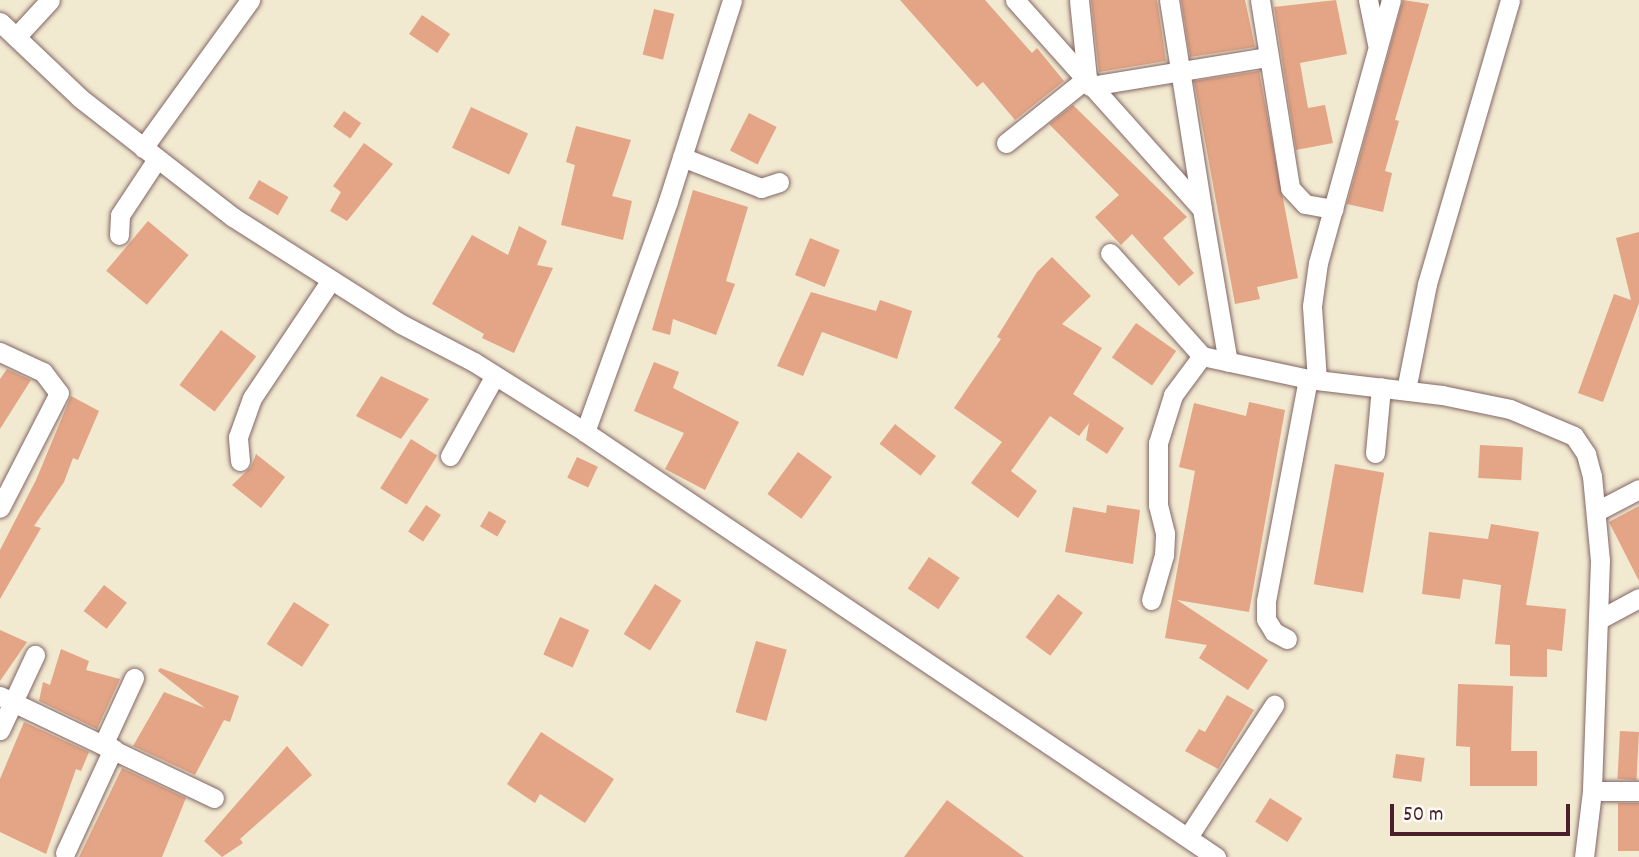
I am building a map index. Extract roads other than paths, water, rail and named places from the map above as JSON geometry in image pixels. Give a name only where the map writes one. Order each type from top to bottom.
[{"type":"street","points":[[16,37],[50,0]]},
{"type":"street","points":[[119,235],[120,215],[150,153],[250,0]]},
{"type":"street","points":[[585,432],[682,157],[732,0]]},
{"type":"street","points":[[1015,0],[1202,209]]},
{"type":"street","points":[[1079,0],[1088,82]]},
{"type":"street","points":[[1169,0],[1228,362]]},
{"type":"street","points":[[1260,0],[1290,188],[1305,204],[1334,209]]},
{"type":"street","points":[[1368,0],[1378,49]]},
{"type":"street","points":[[1287,639],[1274,632],[1266,619],[1266,601],[1312,379],[1312,306],[1318,264],[1391,0]]},
{"type":"street","points":[[1406,390],[1427,284],[1510,0]]},
{"type":"street","points":[[0,22],[80,98],[233,217],[331,280],[585,432],[1216,857]]},
{"type":"street","points":[[1006,143],[1088,82],[1181,73],[1269,57]]},
{"type":"street","points":[[682,157],[761,188],[779,182]]},
{"type":"street","points":[[1110,253],[1202,356],[1312,379],[1406,390],[1510,409],[1574,436],[1586,454],[1597,511],[1600,619],[1592,791],[1584,857]]},
{"type":"street","points":[[240,461],[239,438],[252,398],[331,280]]},
{"type":"street","points":[[0,352],[43,372],[59,393],[0,508]]},
{"type":"street","points":[[1151,600],[1164,555],[1158,443],[1173,395],[1202,356]]},
{"type":"street","points":[[450,456],[494,377]]},
{"type":"street","points":[[1375,453],[1381,387]]},
{"type":"street","points":[[1597,511],[1639,489]]},
{"type":"street","points":[[1600,619],[1639,597]]},
{"type":"street","points":[[0,730],[6,699],[35,655]]},
{"type":"street","points":[[65,853],[134,678]]},
{"type":"street","points":[[6,699],[214,798]]},
{"type":"street","points":[[1188,837],[1274,705]]},
{"type":"street","points":[[1592,791],[1639,792]]}]
